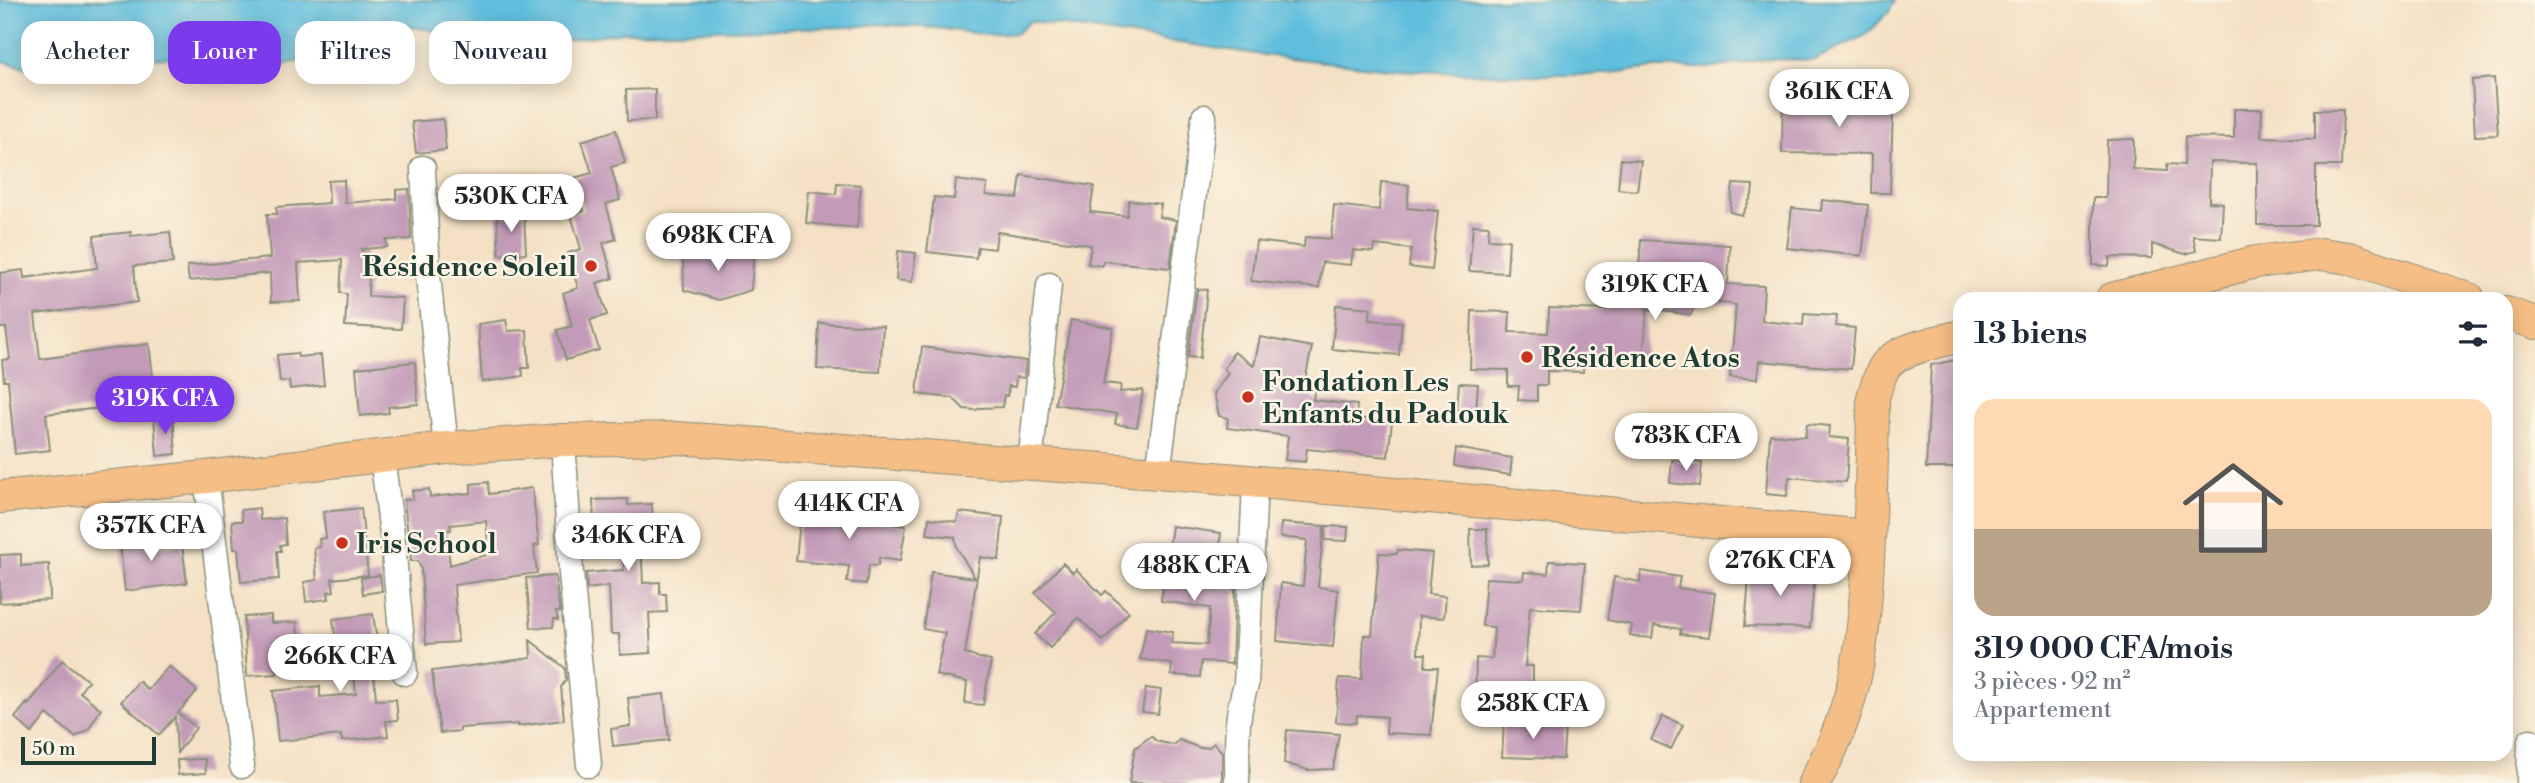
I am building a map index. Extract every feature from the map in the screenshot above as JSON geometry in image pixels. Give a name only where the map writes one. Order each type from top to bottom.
[{"type":"main road","points":[[2139,292],[2256,262],[2321,254],[2349,258],[2449,292]]},
{"type":"main road","points":[[2513,315],[2535,323]]},
{"type":"main road","points":[[1814,783],[1830,755],[1844,721],[1864,634],[1873,397],[1879,376],[1888,362],[1903,353],[1953,339]]},
{"type":"main road","points":[[0,497],[206,477],[446,449],[563,440],[677,438],[1158,473],[1869,536]]},
{"type":"street","points":[[1158,473],[1204,117]]},
{"type":"street","points":[[423,168],[428,275],[446,449]]},
{"type":"street","points":[[1030,464],[1049,285]]},
{"type":"street","points":[[563,440],[570,573],[589,765]]},
{"type":"street","points":[[382,456],[405,673]]},
{"type":"street","points":[[206,477],[242,766]]},
{"type":"street","points":[[1237,783],[1236,727],[1246,685],[1255,482]]},
{"type":"street","points":[[2529,783],[2530,741]]},
{"type":"water","points":[[0,0],[1895,0],[1889,12],[1866,35],[1814,60],[1765,59],[1714,68],[1656,68],[1592,75],[1399,70],[1263,55],[1030,21],[1017,33],[988,35],[880,24],[622,32],[572,39],[572,21],[429,21],[429,30],[415,28],[415,21],[295,21],[295,62],[281,65],[281,21],[168,21],[168,57],[154,58],[154,21],[21,21],[21,66],[0,60]]},
{"type":"building","points":[[2494,78],[2498,135],[2475,136],[2472,80]]},
{"type":"building","points":[[655,89],[655,120],[627,121],[626,90]]},
{"type":"building","points":[[1783,91],[1867,91],[1867,111],[1893,112],[1890,193],[1871,193],[1872,154],[1782,153]]},
{"type":"building","points":[[2234,109],[2262,109],[2261,137],[2315,139],[2315,110],[2343,110],[2341,166],[2316,166],[2316,225],[2257,225],[2257,163],[2210,162],[2209,202],[2223,203],[2221,238],[2193,236],[2196,251],[2185,254],[2152,244],[2152,258],[2110,257],[2109,266],[2093,265],[2093,198],[2106,198],[2107,140],[2134,139],[2133,169],[2167,171],[2167,164],[2184,165],[2185,137],[2234,138]]},
{"type":"building","points":[[443,119],[446,150],[416,153],[412,122]]},
{"type":"building","points":[[616,130],[625,163],[611,167],[620,200],[606,204],[616,239],[603,243],[613,278],[597,283],[607,315],[590,320],[599,350],[566,360],[557,330],[572,326],[563,293],[578,288],[568,253],[581,249],[571,215],[584,211],[574,178],[592,173],[582,141]]},
{"type":"building","points":[[1621,159],[1641,161],[1637,191],[1618,189]]},
{"type":"building","points":[[1021,175],[1094,186],[1090,212],[1127,216],[1129,200],[1161,204],[1159,217],[1176,220],[1170,268],[1103,261],[1102,266],[1088,264],[1091,245],[997,232],[995,249],[978,247],[976,258],[927,252],[934,197],[954,199],[956,180],[987,184],[986,195],[1018,198]]},
{"type":"building","points":[[344,180],[345,203],[396,199],[396,190],[409,189],[411,239],[386,240],[387,247],[361,249],[376,271],[369,276],[368,296],[403,298],[401,329],[345,326],[347,294],[340,293],[342,260],[298,263],[300,301],[271,302],[270,273],[189,281],[187,266],[270,258],[267,214],[277,214],[276,207],[329,203],[328,181]]},
{"type":"building","points":[[1381,182],[1409,185],[1407,208],[1438,211],[1432,270],[1409,267],[1411,249],[1375,245],[1374,252],[1353,250],[1351,265],[1322,262],[1319,288],[1251,281],[1256,241],[1304,247],[1305,237],[1331,239],[1334,205],[1379,210]]},
{"type":"building","points":[[837,183],[861,185],[857,228],[806,223],[809,191],[836,194]]},
{"type":"building","points":[[1733,184],[1753,185],[1752,195],[1742,215],[1730,212]]},
{"type":"building","points":[[1822,200],[1868,205],[1862,256],[1787,248],[1792,208],[1821,211]]},
{"type":"building","points":[[524,214],[526,253],[499,255],[497,215]]},
{"type":"building","points":[[1473,225],[1489,226],[1488,239],[1509,240],[1507,273],[1469,271]]},
{"type":"building","points":[[131,232],[131,236],[170,232],[173,263],[134,266],[137,302],[35,314],[40,359],[149,344],[156,402],[46,414],[50,450],[15,454],[8,381],[4,381],[2,360],[10,359],[6,328],[0,328],[0,273],[23,270],[24,278],[97,268],[94,236]]},
{"type":"building","points":[[1641,240],[1730,245],[1728,284],[1764,286],[1762,321],[1803,325],[1804,314],[1837,316],[1836,326],[1855,328],[1851,369],[1759,361],[1757,379],[1730,377],[1736,305],[1708,301],[1694,307],[1691,315],[1647,309],[1643,360],[1583,360],[1583,372],[1547,371],[1547,385],[1537,385],[1537,401],[1518,400],[1519,386],[1508,386],[1508,370],[1470,369],[1472,311],[1510,312],[1509,332],[1548,333],[1549,308],[1607,310],[1612,267],[1639,267]]},
{"type":"building","points":[[754,250],[751,290],[719,300],[684,290],[683,251]]},
{"type":"building","points":[[898,251],[916,253],[912,282],[896,280]]},
{"type":"building","points":[[1197,289],[1207,290],[1200,358],[1188,357]]},
{"type":"building","points":[[1336,305],[1371,308],[1369,320],[1402,322],[1399,355],[1332,349]]},
{"type":"building","points":[[506,320],[508,331],[527,330],[529,368],[522,368],[523,376],[482,382],[478,324]]},
{"type":"building","points":[[1071,320],[1113,328],[1103,383],[1121,385],[1120,392],[1143,390],[1137,427],[1115,424],[1117,414],[1055,404]]},
{"type":"building","points":[[819,323],[883,326],[880,372],[817,369]]},
{"type":"building","points":[[1260,337],[1312,347],[1305,380],[1316,381],[1313,400],[1357,405],[1356,418],[1392,422],[1388,457],[1307,449],[1305,462],[1285,460],[1288,436],[1227,428],[1228,418],[1219,416],[1214,393],[1228,373],[1224,369],[1234,352],[1254,366]]},
{"type":"building","points":[[922,347],[1026,361],[1024,378],[1016,377],[1015,387],[1009,386],[1002,407],[964,409],[953,398],[917,394]]},
{"type":"building","points":[[297,353],[298,357],[321,355],[324,385],[290,389],[289,381],[280,382],[277,355]]},
{"type":"building","points":[[1953,360],[1953,468],[1926,468],[1931,365]]},
{"type":"building","points":[[415,362],[418,404],[388,407],[389,413],[360,416],[356,368]]},
{"type":"building","points":[[1459,383],[1478,384],[1476,411],[1457,410]]},
{"type":"building","points":[[173,416],[176,454],[157,456],[154,418]]},
{"type":"building","points":[[1807,424],[1830,426],[1829,437],[1849,439],[1846,482],[1789,477],[1787,496],[1766,494],[1770,434],[1805,437]]},
{"type":"building","points":[[1456,448],[1512,458],[1510,475],[1454,466]]},
{"type":"building","points":[[1672,460],[1702,463],[1700,486],[1670,483]]},
{"type":"building","points":[[488,482],[489,494],[532,488],[539,545],[534,546],[537,573],[454,585],[458,642],[426,644],[421,569],[418,561],[411,561],[404,500],[413,499],[412,491],[429,489],[430,497],[471,493],[471,484]],"holes":[[[486,521],[489,554],[450,565],[446,530],[451,530],[450,525]]]},
{"type":"building","points":[[628,499],[628,505],[652,504],[654,542],[641,543],[643,583],[660,582],[660,594],[666,594],[667,612],[649,613],[651,653],[620,655],[619,634],[611,634],[609,586],[587,589],[586,573],[624,570],[623,543],[595,545],[593,500]]},
{"type":"building","points":[[259,508],[260,520],[284,518],[286,544],[280,545],[281,551],[277,551],[279,579],[241,582],[238,549],[234,549],[232,521],[242,521],[241,510]]},
{"type":"building","name":"Iris School","points":[[361,508],[368,575],[332,579],[334,591],[328,592],[329,599],[306,602],[304,582],[317,580],[314,548],[320,547],[319,539],[326,538],[323,512]]},
{"type":"building","points":[[801,510],[885,516],[884,523],[906,526],[900,561],[879,558],[878,566],[869,565],[866,584],[847,582],[849,566],[796,561]]},
{"type":"building","points":[[959,512],[1003,517],[999,560],[980,557],[965,654],[991,661],[983,705],[965,703],[967,682],[936,675],[945,633],[923,629],[931,572],[975,578],[957,548],[955,537],[927,534],[929,518],[957,522]]},
{"type":"building","points":[[1281,523],[1324,526],[1318,587],[1338,590],[1333,647],[1277,641],[1281,583],[1303,586],[1307,540],[1280,537]]},
{"type":"building","points":[[1172,526],[1221,533],[1216,586],[1235,589],[1232,664],[1201,661],[1200,677],[1171,675],[1172,664],[1140,659],[1146,628],[1173,632],[1171,643],[1207,645],[1210,608],[1161,601]]},
{"type":"building","points":[[1326,526],[1348,527],[1347,541],[1325,540]]},
{"type":"building","points":[[1470,529],[1487,529],[1488,564],[1471,565]]},
{"type":"building","points":[[151,532],[153,548],[182,544],[187,583],[125,591],[119,536]]},
{"type":"building","points":[[1398,550],[1432,553],[1428,594],[1446,596],[1444,618],[1419,616],[1418,654],[1426,654],[1425,667],[1438,667],[1431,735],[1386,733],[1387,717],[1357,715],[1356,723],[1336,722],[1339,678],[1362,679],[1364,635],[1372,635],[1379,553],[1397,554]]},
{"type":"building","points":[[21,554],[21,566],[49,564],[50,600],[0,603],[0,555]]},
{"type":"building","points":[[1549,561],[1585,563],[1581,610],[1530,607],[1525,666],[1533,666],[1533,693],[1500,693],[1499,701],[1475,701],[1476,658],[1492,659],[1494,627],[1482,626],[1486,578],[1523,580],[1524,572],[1548,574]]},
{"type":"building","points":[[1063,563],[1073,573],[1076,569],[1102,595],[1106,591],[1129,612],[1103,641],[1078,618],[1050,648],[1035,634],[1056,612],[1035,593]]},
{"type":"building","points":[[1750,567],[1815,573],[1810,628],[1745,626]]},
{"type":"building","points":[[1641,571],[1680,577],[1678,588],[1715,593],[1709,637],[1680,634],[1681,629],[1654,625],[1652,638],[1639,637],[1630,635],[1632,625],[1607,620],[1614,577],[1640,582]]},
{"type":"building","points":[[380,575],[382,591],[363,594],[361,578]]},
{"type":"building","points":[[555,576],[560,612],[556,612],[558,620],[554,619],[553,627],[531,628],[526,578]]},
{"type":"building","points":[[373,614],[380,660],[373,661],[376,700],[396,699],[398,720],[386,721],[388,736],[342,741],[341,735],[278,741],[273,691],[320,686],[320,697],[356,694],[353,663],[339,665],[333,619]]},
{"type":"building","points":[[271,615],[271,623],[297,622],[299,652],[276,654],[277,674],[247,676],[244,617]]},
{"type":"building","points":[[530,640],[565,668],[566,680],[561,687],[564,720],[518,726],[460,728],[460,731],[440,733],[432,671],[531,658]]},
{"type":"building","points":[[62,660],[88,681],[80,692],[101,709],[88,730],[75,737],[47,714],[32,733],[15,718]]},
{"type":"building","points":[[169,666],[197,691],[178,713],[196,728],[177,753],[175,717],[159,735],[121,702],[139,681],[148,690]]},
{"type":"building","points":[[1146,688],[1161,690],[1158,714],[1142,712]]},
{"type":"building","points":[[664,694],[669,740],[613,746],[611,729],[631,726],[628,698]]},
{"type":"building","points":[[1663,716],[1683,725],[1671,749],[1651,740]]},
{"type":"building","points":[[1504,723],[1565,725],[1563,759],[1502,757]]},
{"type":"building","points":[[1287,730],[1339,734],[1333,769],[1308,770],[1284,763]]},
{"type":"building","points":[[1151,736],[1156,741],[1174,745],[1179,740],[1200,748],[1214,743],[1222,752],[1222,783],[1129,783],[1135,748]]},
{"type":"building","points":[[205,759],[206,773],[178,775],[177,760]]},
{"type":"place","name":"Résidence Soleil","points":[[591,266]]},
{"type":"place","name":"Résidence Atos","points":[[1527,357]]},
{"type":"place","name":"Fondation Les Enfants du Padouk","points":[[1248,397]]},
{"type":"place","name":"Iris School","points":[[342,543]]}]
